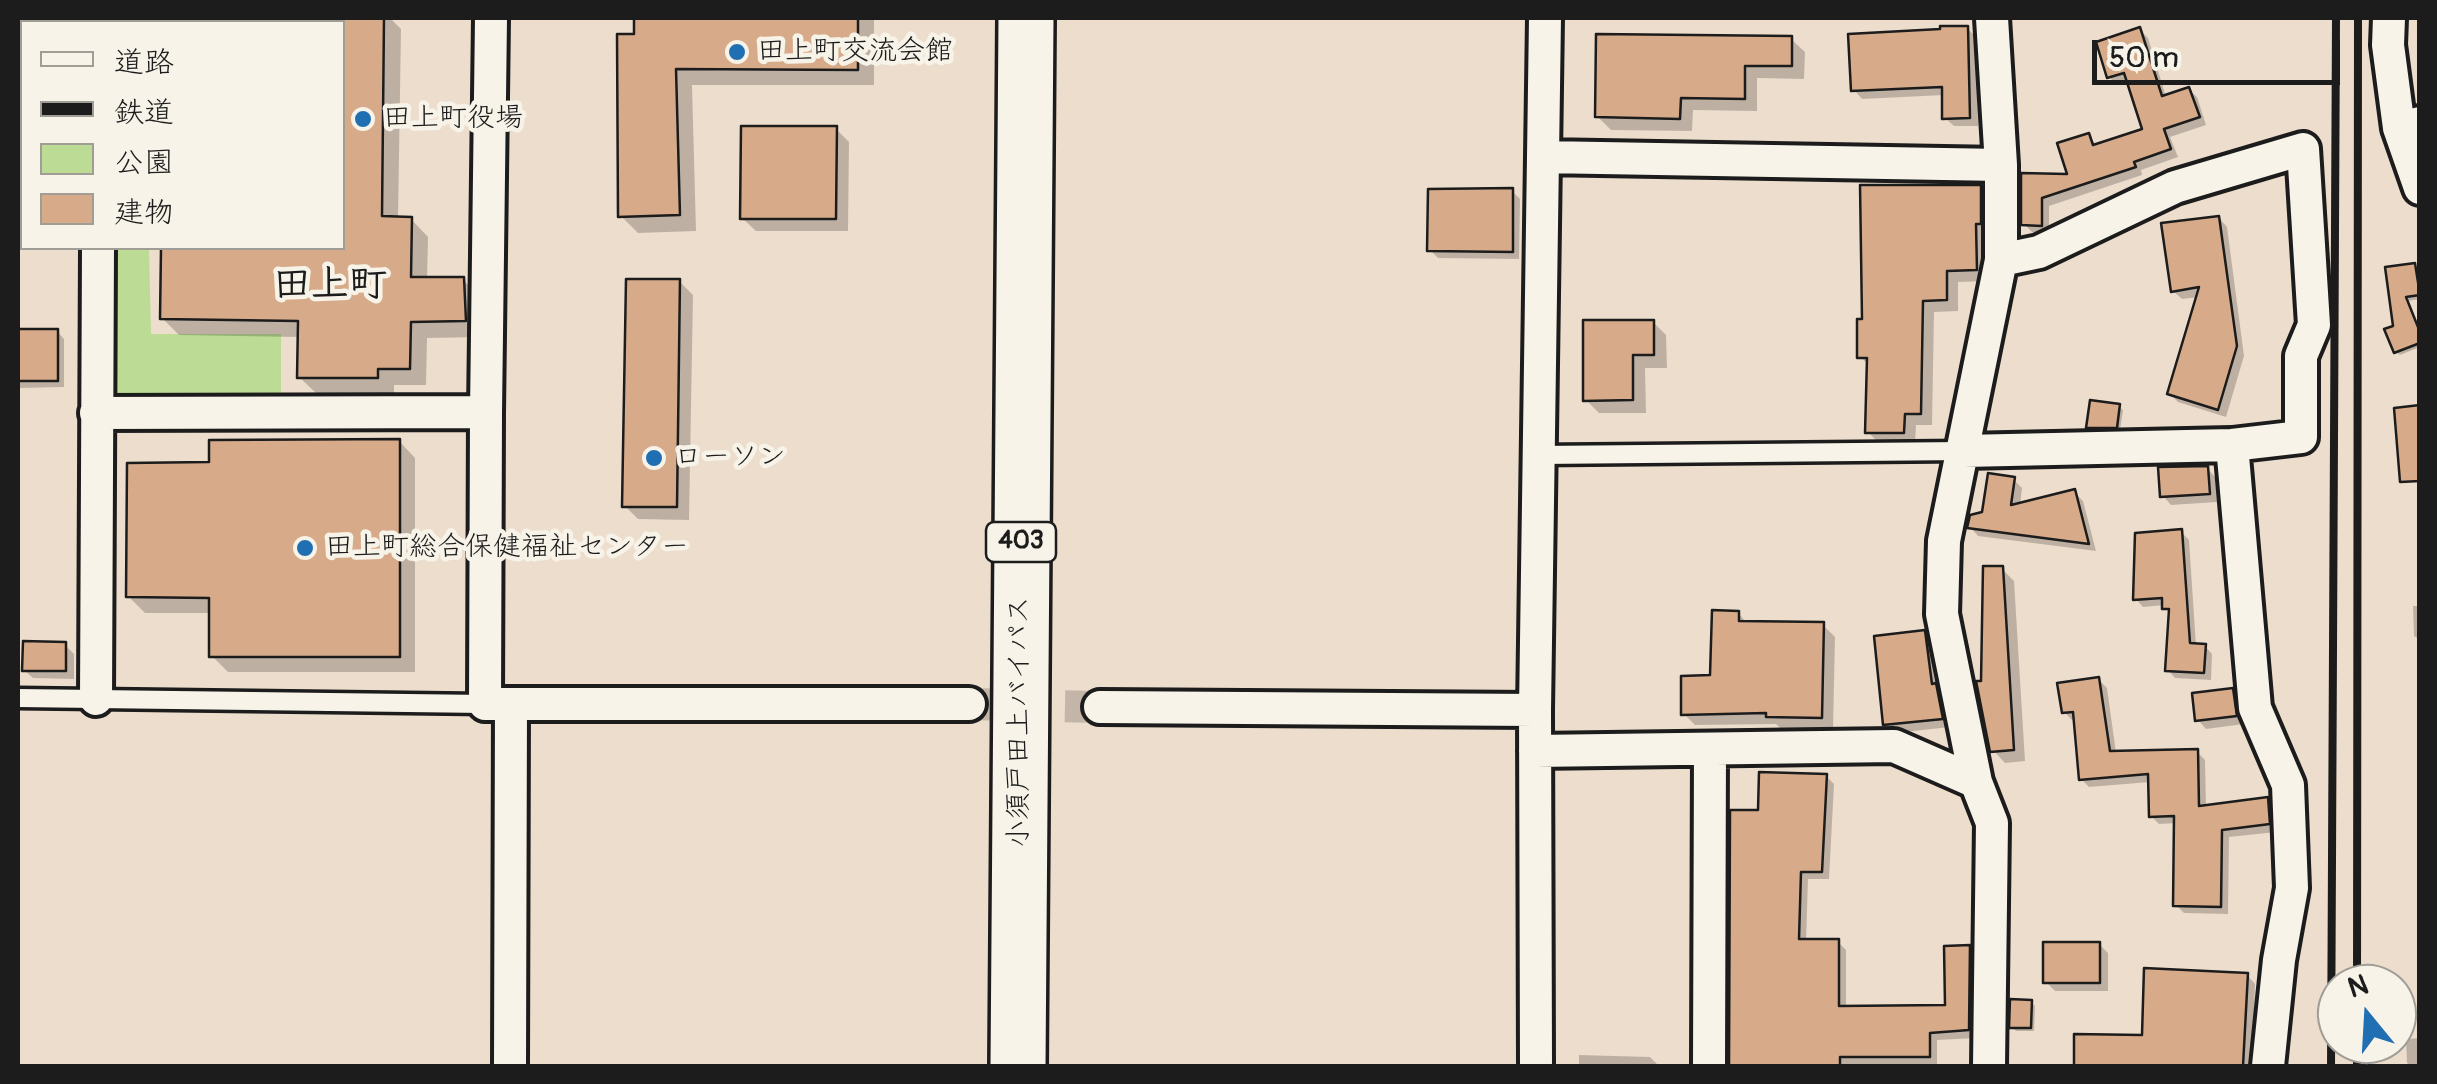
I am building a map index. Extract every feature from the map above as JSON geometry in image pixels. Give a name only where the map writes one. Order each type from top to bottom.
[{"type":"highway","name":"小須戸田上バイパス","points":[[1018,1066],[1026,18]]},
{"type":"street","points":[[491,18],[486,412],[510,1066]]},
{"type":"street","points":[[1536,1066],[1535,710],[1545,18]]},
{"type":"street","points":[[1989,1066],[1992,823],[1976,782],[1942,614],[1944,542],[2001,260],[1992,18]]},
{"type":"street","points":[[2388,18],[2388,45],[2420,188]]},
{"type":"street","points":[[1964,451],[2232,446],[2300,437],[2301,356],[2314,325],[2302,149],[2175,187],[2040,252],[2001,260]]},
{"type":"street","points":[[1542,157],[2000,165]]},
{"type":"street","points":[[96,698],[98,250]]},
{"type":"street","points":[[96,413],[486,412]]},
{"type":"street","points":[[2232,446],[2255,708],[2288,785],[2292,888],[2279,960],[2268,1066]]},
{"type":"street","points":[[498,704],[969,704]]},
{"type":"street","points":[[1100,707],[1535,710]]},
{"type":"street","points":[[1535,751],[1894,746],[1976,782]]},
{"type":"street","points":[[1708,1066],[1710,750]]},
{"type":"lane","points":[[1539,455],[1964,451]]},
{"type":"lane","points":[[18,698],[498,704]]},
{"type":"green space","points":[[98,250],[149,250],[151,334],[281,334],[281,413],[96,413]]},
{"type":"building","name":"田上町役場","points":[[384,18],[382,216],[412,217],[411,277],[464,277],[466,321],[411,322],[410,369],[378,369],[378,378],[297,378],[298,321],[160,319],[161,250],[345,250],[342,20]]},
{"type":"building","points":[[634,18],[858,18],[858,70],[676,69],[680,215],[618,217],[617,34],[634,34]]},
{"type":"building","points":[[1968,26],[1970,118],[1942,119],[1942,87],[1851,91],[1848,34]]},
{"type":"building","points":[[2140,27],[2162,96],[2189,87],[2200,117],[2164,129],[2171,149],[2134,162],[2136,167],[2042,198],[2042,226],[2021,225],[2021,173],[2067,174],[2057,143],[2089,133],[2093,145],[2142,129],[2124,73],[2107,78],[2096,42]]},
{"type":"building","points":[[1596,34],[1792,36],[1792,66],[1745,66],[1745,99],[1681,98],[1680,119],[1595,117]]},
{"type":"building","points":[[741,126],[837,126],[836,219],[740,219]]},
{"type":"building","points":[[1860,185],[1981,185],[1981,224],[1976,224],[1977,270],[1947,271],[1947,300],[1923,301],[1921,414],[1905,414],[1904,433],[1865,433],[1867,358],[1857,358],[1857,319],[1862,319]]},
{"type":"building","points":[[1513,188],[1513,252],[1427,251],[1428,189]]},
{"type":"building","points":[[2219,216],[2237,346],[2218,410],[2167,394],[2199,287],[2171,292],[2161,223]]},
{"type":"building","points":[[2415,263],[2420,295],[2406,297],[2420,332],[2420,343],[2394,353],[2384,329],[2393,326],[2385,267]]},
{"type":"building","points":[[626,279],[680,279],[677,507],[622,507]]},
{"type":"building","points":[[1583,320],[1654,320],[1654,355],[1633,355],[1633,400],[1583,401]]},
{"type":"building","points":[[18,329],[58,329],[58,381],[18,381]]},
{"type":"building","points":[[2090,400],[2120,404],[2117,428],[2086,428]]},
{"type":"building","points":[[2420,405],[2420,481],[2400,482],[2394,408]]},
{"type":"building","name":"田上町総合保健福祉センター","points":[[400,439],[400,657],[209,657],[209,598],[126,597],[127,463],[209,462],[209,440]]},
{"type":"building","points":[[2208,466],[2210,494],[2160,497],[2158,467]]},
{"type":"building","points":[[1988,473],[2015,477],[2011,505],[2075,489],[2089,544],[1967,528],[1970,515],[1982,512]]},
{"type":"building","points":[[2182,529],[2190,643],[2206,644],[2204,673],[2165,671],[2169,609],[2162,609],[2162,598],[2133,600],[2135,533]]},
{"type":"building","points":[[1983,566],[2003,566],[2014,750],[1990,752],[1976,681],[1981,681]]},
{"type":"building","points":[[1712,610],[1739,611],[1739,621],[1824,622],[1822,718],[1766,717],[1766,713],[1681,715],[1681,676],[1710,675]]},
{"type":"building","points":[[1925,630],[1932,684],[1936,683],[1943,719],[1883,725],[1874,636]]},
{"type":"building","points":[[23,641],[66,642],[66,671],[22,671]]},
{"type":"building","points":[[2099,677],[2110,751],[2198,749],[2199,806],[2268,797],[2270,824],[2222,830],[2221,907],[2173,906],[2174,816],[2149,817],[2148,774],[2079,780],[2073,712],[2062,713],[2057,683]]},
{"type":"building","points":[[2233,688],[2237,716],[2195,721],[2192,693]]},
{"type":"building","points":[[1759,772],[1827,774],[1822,872],[1801,872],[1799,939],[1839,939],[1839,1006],[1945,1005],[1944,946],[1970,945],[1969,1030],[1930,1033],[1930,1057],[1840,1057],[1840,1066],[1729,1066],[1730,810],[1758,810]]},
{"type":"building","points":[[2043,942],[2100,942],[2100,983],[2043,983]]},
{"type":"building","points":[[2144,968],[2248,973],[2243,1066],[2074,1066],[2074,1034],[2142,1035]]},
{"type":"building","points":[[2010,999],[2032,1000],[2031,1028],[2009,1028]]},
{"type":"tunnel","points":[[969,704],[1100,707]]},
{"type":"railway","points":[[2331,1066],[2336,18]]},
{"type":"railway","points":[[2357,964],[2358,18]]},
{"type":"place","name":"田上町交流会館","points":[[737,52]]},
{"type":"place","name":"田上町役場","points":[[363,119]]},
{"type":"place","name":"ローソン","points":[[654,458]]},
{"type":"place","name":"田上町総合保健福祉センター","points":[[305,548]]},
{"type":"district","name":"田上町","points":[[330,286]]}]
